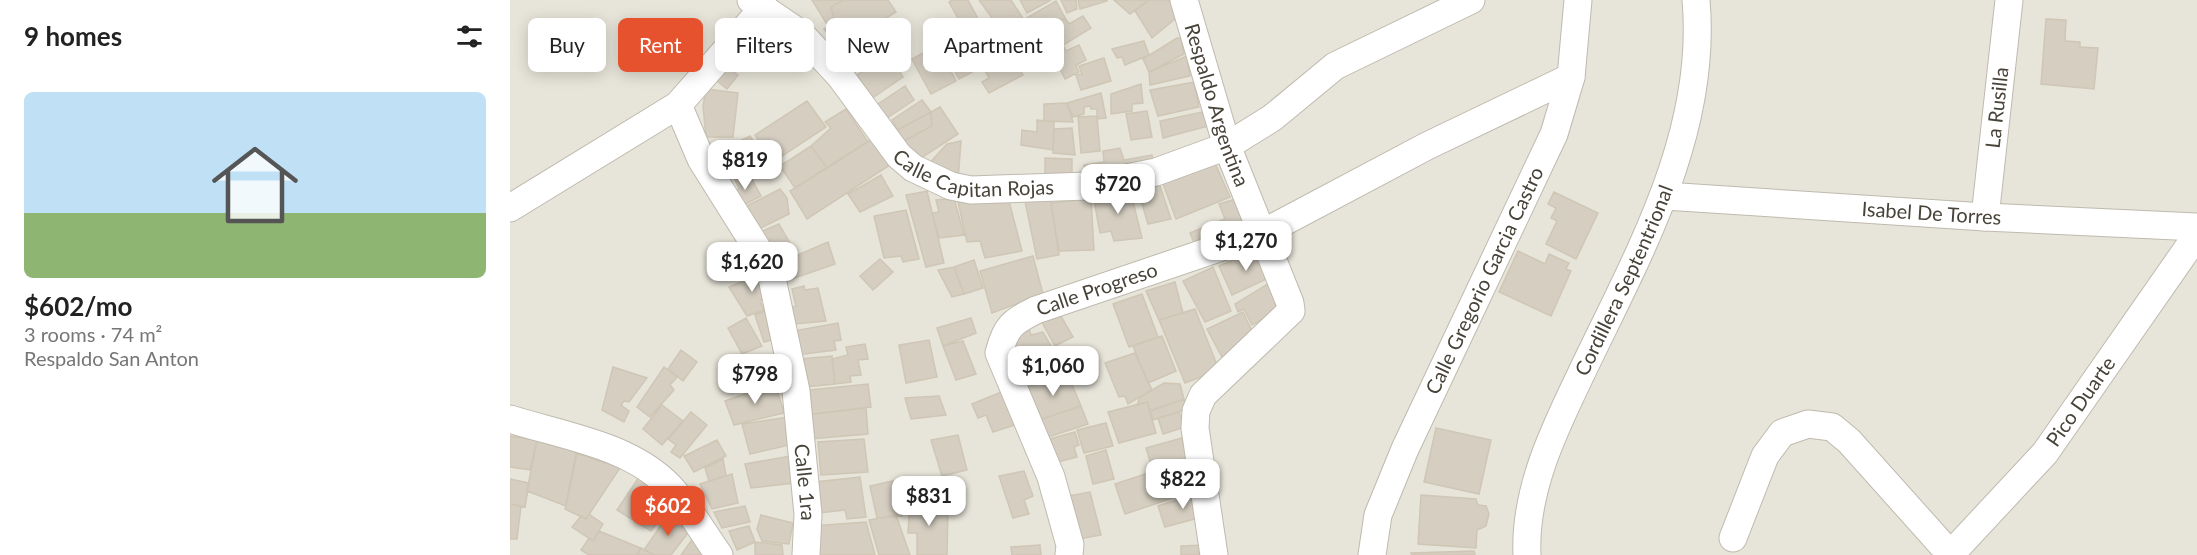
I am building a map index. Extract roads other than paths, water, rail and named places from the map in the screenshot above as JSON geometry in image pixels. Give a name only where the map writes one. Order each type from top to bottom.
[{"type":"street","name":"Respaldo Argentina","points":[[1184,0],[1227,146],[1263,233],[1291,311],[1203,395],[1196,411],[1195,428],[1214,555]]},
{"type":"street","name":"Calle Capitan Rojas","points":[[759,3],[801,34],[840,76],[899,156],[913,168],[951,186],[971,190],[1088,186],[1156,172],[1227,146],[1272,118],[1335,66],[1471,0]]},
{"type":"street","name":"Calle Gregorio Garcia Castro","points":[[1372,555],[1378,515],[1405,448],[1554,134],[1571,77],[1578,0]]},
{"type":"street","name":"Cordillera Septentrional","points":[[1527,555],[1526,530],[1548,443],[1665,196],[1689,109],[1698,61],[1696,0]]},
{"type":"street","name":"La Rusilla","points":[[1985,217],[2008,0]]},
{"type":"street","points":[[510,208],[678,105],[759,3]]},
{"type":"street","name":"Calle Progreso","points":[[1069,555],[1070,545],[1051,477],[999,353],[1003,336],[1012,322],[1036,310],[1263,233],[1427,146],[1571,77]]},
{"type":"street","name":"Calle 1ra","points":[[678,105],[701,159],[770,269],[796,391],[808,514],[806,555]]},
{"type":"street","name":"Isabel De Torres","points":[[1665,196],[1985,217],[2197,226]]},
{"type":"street","name":"Pico Duarte","points":[[1950,555],[2046,453],[2197,235]]},
{"type":"street","points":[[510,419],[620,453],[648,468],[671,488],[719,555]]},
{"type":"street","points":[[1733,538],[1765,456],[1782,433],[1808,424],[1832,426],[1850,441],[1950,555]]}]
